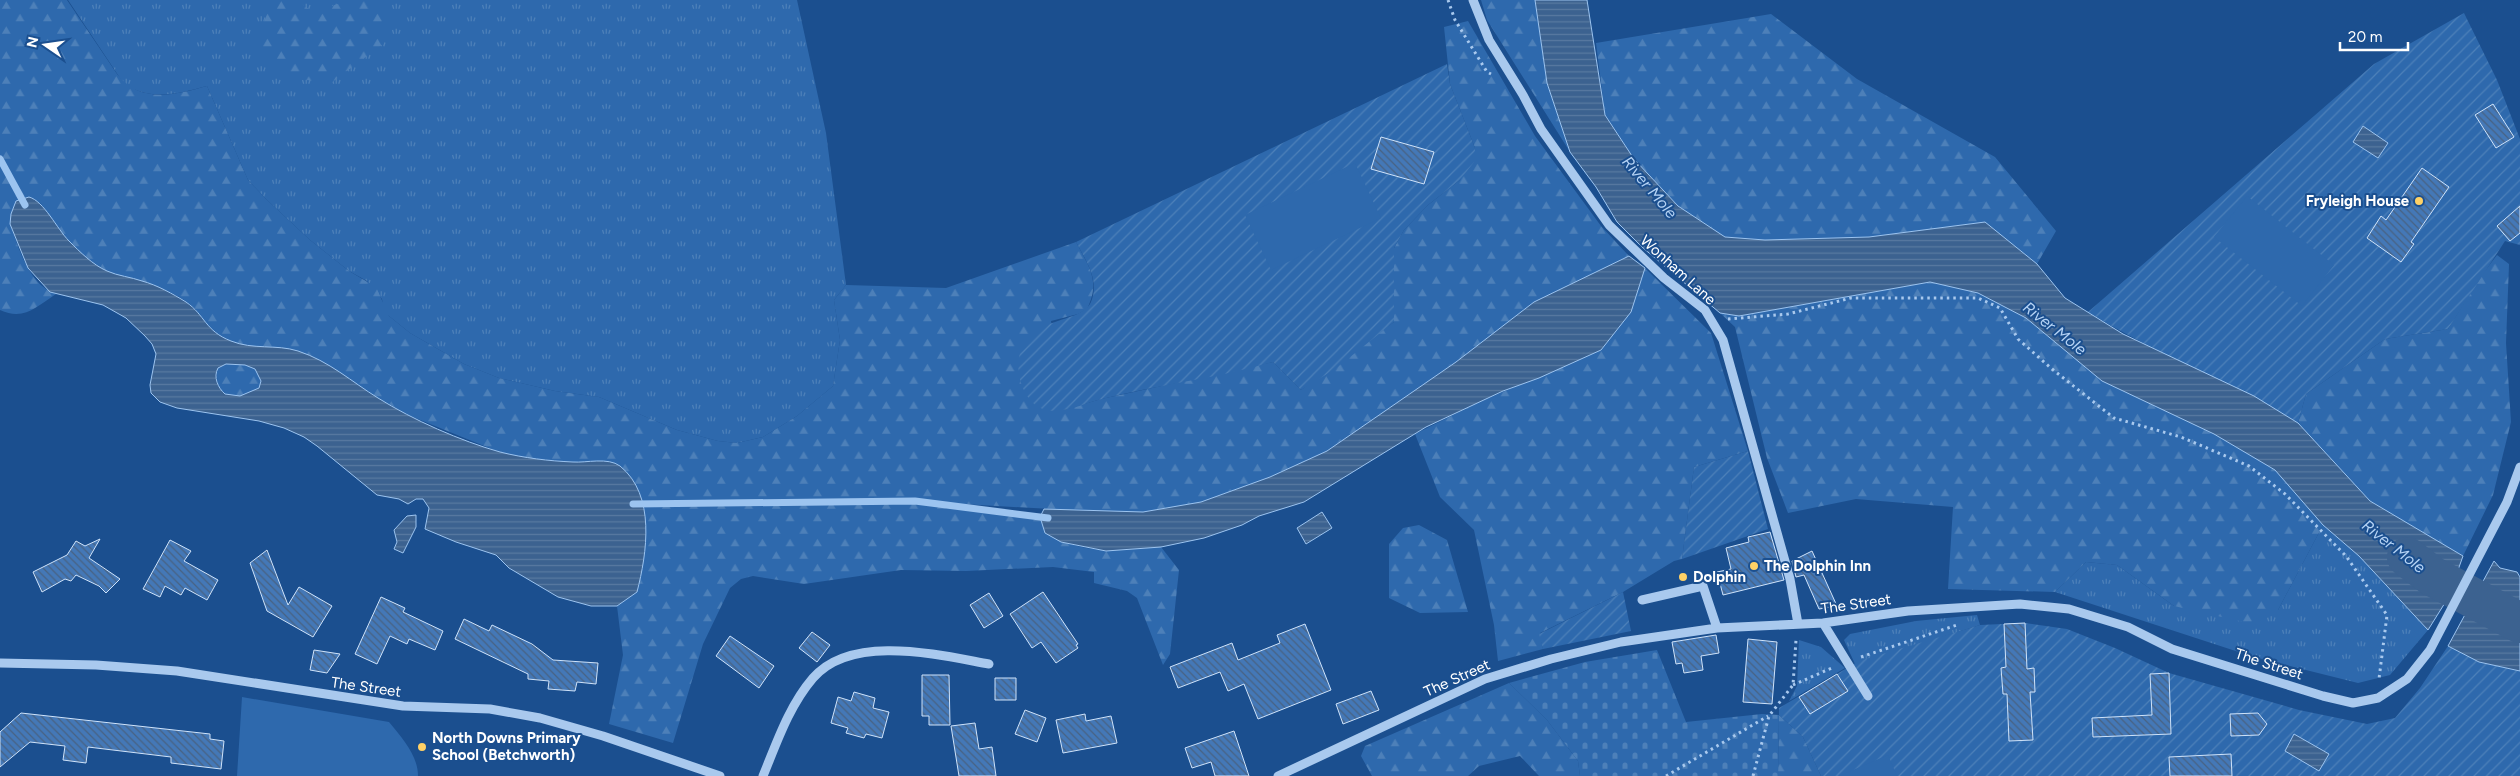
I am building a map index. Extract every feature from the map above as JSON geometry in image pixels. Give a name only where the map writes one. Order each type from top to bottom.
[{"type":"street","name":"Wonham Lane","points":[[1473,0],[1489,40],[1523,94],[1541,129],[1609,225],[1664,278],[1705,310],[1723,340],[1790,579],[1798,624]]},
{"type":"street","name":"The Street","points":[[1278,776],[1485,679],[1551,659],[1620,642],[1717,628],[1823,624],[1908,611],[2020,604],[2069,609],[2128,627],[2172,648],[2323,696],[2353,703],[2376,699],[2407,679],[2430,650],[2507,502],[2520,467]]},
{"type":"street","points":[[1642,600],[1704,586],[1717,628]]},
{"type":"street","points":[[1823,624],[1868,696]]},
{"type":"street","points":[[763,776],[792,709],[814,676],[836,662],[876,649],[923,652],[989,664]]},
{"type":"street","name":"The Street","points":[[0,663],[96,665],[177,671],[403,706],[490,709],[540,718],[603,736],[720,776]]},
{"type":"path","points":[[1723,319],[1788,314],[1851,298],[1978,298],[2000,308],[2018,339],[2052,369],[2114,418],[2181,437],[2249,466],[2285,494],[2346,556],[2387,615],[2376,699]]},
{"type":"path","points":[[1793,685],[1798,624]]},
{"type":"path","points":[[1666,776],[1769,716],[1793,685],[1847,662],[1958,624]]},
{"type":"path","points":[[1753,776],[1769,716]]},
{"type":"green space","points":[[0,0],[67,0],[117,74],[136,90],[159,95],[207,86],[248,180],[310,240],[349,271],[376,287],[389,316],[410,333],[464,364],[499,378],[555,391],[599,397],[677,430],[718,441],[737,443],[763,437],[797,416],[833,386],[840,340],[834,300],[846,285],[946,288],[1076,242],[1092,274],[1093,290],[1087,309],[1078,314],[1051,321],[1064,410],[1101,399],[1273,362],[1301,390],[1394,322],[1394,248],[1404,230],[1428,205],[1460,180],[1475,148],[1450,84],[1444,27],[1468,21],[1535,136],[1601,226],[1629,256],[1534,302],[1456,362],[1327,451],[1270,477],[1201,502],[1143,512],[1104,512],[927,502],[1040,517],[1045,533],[1074,545],[1088,548],[1116,550],[1161,547],[1179,570],[1170,654],[1163,665],[1137,598],[1127,591],[1094,583],[1094,572],[1053,567],[966,571],[901,570],[804,584],[753,576],[741,579],[730,588],[703,644],[673,743],[609,724],[623,655],[617,606],[637,592],[639,493],[632,479],[619,465],[603,461],[574,462],[525,458],[499,452],[408,415],[378,398],[261,381],[255,391],[248,394],[234,397],[225,395],[220,390],[218,382],[215,345],[206,325],[194,308],[174,294],[106,271],[96,265],[77,250],[40,203],[10,224],[21,254],[32,274],[46,289],[56,294],[36,308],[23,313],[8,313],[0,310]]},
{"type":"green space","points":[[68,0],[797,0],[826,133],[846,285],[834,300],[840,340],[833,386],[797,416],[763,437],[737,443],[718,441],[677,430],[599,397],[555,391],[499,378],[464,364],[410,333],[389,316],[384,310],[382,299],[367,281],[349,271],[310,240],[248,180],[207,86],[175,93],[155,94],[145,93],[124,84]]},
{"type":"green space","points":[[272,0],[296,0],[313,12],[350,0],[384,0],[388,15],[383,44],[331,83],[290,78],[254,49]]},
{"type":"green space","points":[[1481,0],[1535,0],[1547,83],[1570,152],[1487,20]]},
{"type":"green space","points":[[2464,13],[2497,80],[2520,139],[2520,245],[2505,241],[2448,329],[2385,339],[2306,394],[2298,423],[2088,312],[2374,64]]},
{"type":"green space","points":[[1771,14],[1857,79],[1995,157],[2056,231],[2037,264],[1985,222],[1869,237],[1765,240],[1725,237],[1678,206],[1634,159],[1605,114],[1596,43]]},
{"type":"green space","points":[[1447,64],[1450,84],[1475,148],[1474,162],[1460,180],[1428,205],[1404,230],[1394,248],[1394,322],[1335,369],[1301,390],[1273,362],[1231,373],[1123,394],[1060,411],[1046,410],[1032,402],[1023,387],[1018,370],[1020,353],[1026,341],[1035,332],[1046,326],[1078,314],[1086,309],[1091,302],[1094,286],[1093,278],[1076,242]]},
{"type":"green space","points":[[1355,163],[1381,218],[1271,270],[1245,215]]},
{"type":"green space","points":[[2247,196],[2334,265],[2302,306],[2214,237]]},
{"type":"green space","points":[[2497,255],[2509,264],[2506,343],[2511,422],[2493,495],[2463,556],[2370,501],[2298,423],[2306,394],[2385,339],[2448,329],[2479,279]]},
{"type":"green space","points":[[1645,268],[1711,333],[1748,451],[1694,467],[1682,559],[1674,561],[1623,592],[1540,633],[1543,649],[1498,661],[1494,625],[1474,530],[1440,497],[1415,434],[1477,403],[1601,350],[1631,312]]},
{"type":"green space","points":[[1930,282],[1978,293],[2026,318],[2102,381],[2214,434],[2275,470],[2323,525],[2278,610],[2257,625],[2174,606],[2117,565],[2086,562],[2055,592],[1948,589],[1953,507],[1856,499],[1788,513],[1767,458],[1735,327],[1720,313],[1739,316]]},
{"type":"green space","points":[[1748,451],[1768,529],[1682,559],[1694,467]]},
{"type":"green space","points":[[1419,525],[1447,540],[1468,612],[1420,613],[1389,598],[1389,544],[1403,528]]},
{"type":"green space","points":[[2323,525],[2359,556],[2428,630],[2390,675],[2358,683],[2254,657],[2055,592],[2086,562],[2117,565],[2174,606],[2278,610]]},
{"type":"green space","points":[[1623,592],[1631,631],[1543,649],[1539,634]]},
{"type":"green space","points":[[1977,615],[1980,625],[1855,664],[1844,640],[1850,634],[1916,621]]},
{"type":"green space","points":[[2025,623],[2067,629],[2115,648],[2169,673],[2299,710],[2367,724],[2395,718],[2420,688],[2448,646],[2479,662],[2520,671],[2520,776],[1821,776],[1803,737],[1779,715],[1779,708],[1859,661],[1980,625]]},
{"type":"green space","points":[[1799,640],[1821,647],[1845,668],[1789,701],[1797,686]]},
{"type":"green space","points":[[1657,650],[1686,722],[1762,714],[1779,715],[1778,776],[1580,776],[1578,761],[1547,720],[1509,683],[1585,662]]},
{"type":"green space","points":[[1509,683],[1547,720],[1578,761],[1580,776],[1539,776],[1520,756],[1479,766],[1468,776],[1372,776],[1361,756],[1365,746]]},
{"type":"green space","points":[[242,697],[389,722],[412,754],[418,776],[237,776]]},
{"type":"green space","points":[[1779,715],[1803,737],[1821,776],[1778,776]]},
{"type":"green space","points":[[1888,755],[1897,776],[1839,776]]},
{"type":"water","points":[[1535,0],[1587,0],[1605,115],[1634,159],[1678,206],[1725,237],[1765,240],[1869,237],[1985,222],[2037,264],[2065,298],[2123,334],[2254,396],[2298,423],[2370,501],[2463,556],[2448,598],[2428,630],[2359,556],[2323,525],[2275,470],[2214,434],[2102,381],[2026,318],[1978,293],[1930,282],[1739,316],[1720,313],[1642,247],[1617,222],[1596,187],[1570,152],[1547,83]]},
{"type":"water","points":[[2363,126],[2388,143],[2378,158],[2353,142]]},
{"type":"water","points":[[29,197],[35,200],[45,210],[64,236],[92,262],[107,271],[148,283],[176,296],[192,307],[216,333],[231,341],[239,344],[290,349],[309,355],[330,366],[406,414],[469,442],[500,452],[555,461],[603,461],[620,466],[631,478],[639,492],[644,508],[646,543],[637,592],[617,606],[591,606],[558,597],[509,568],[496,555],[456,542],[425,529],[429,508],[423,499],[416,499],[408,504],[399,499],[377,495],[304,437],[284,428],[259,421],[177,408],[160,402],[151,393],[150,385],[156,354],[152,344],[145,336],[126,318],[103,305],[50,292],[28,268],[10,224],[11,214],[16,201]],"holes":[[[226,364],[245,365],[255,369],[261,381],[259,388],[240,396],[225,394],[217,382],[218,368]]]},
{"type":"water","points":[[1629,256],[1645,268],[1631,312],[1601,350],[1539,378],[1503,391],[1426,427],[1304,502],[1259,516],[1242,525],[1204,538],[1161,547],[1106,551],[1061,542],[1045,533],[1040,517],[1044,509],[1143,512],[1201,502],[1270,477],[1327,451],[1456,362],[1534,302]]},
{"type":"water","points":[[1322,512],[1332,528],[1306,544],[1297,528]]},
{"type":"water","points":[[416,515],[416,527],[403,553],[394,549],[397,542],[394,530],[407,516]]},
{"type":"water","points":[[2494,561],[2500,568],[2517,572],[2520,577],[2520,671],[2479,662],[2448,646]]},
{"type":"water","points":[[2294,734],[2329,754],[2319,771],[2285,751]]},
{"type":"building","points":[[2493,104],[2514,137],[2496,148],[2475,115]]},
{"type":"building","points":[[1381,137],[1434,152],[1424,184],[1371,169]]},
{"type":"building","name":"Fryleigh House","points":[[2422,168],[2449,187],[2411,242],[2414,244],[2401,262],[2367,238],[2381,216],[2386,220]]},
{"type":"building","points":[[2520,206],[2520,233],[2510,241],[2497,226]]},
{"type":"building","points":[[1770,532],[1784,580],[1723,595],[1717,572],[1731,569],[1726,548],[1749,542],[1748,537]]},
{"type":"building","points":[[100,539],[89,558],[120,579],[106,593],[99,586],[76,575],[71,581],[65,579],[42,592],[33,572],[67,555],[76,541],[85,546]]},
{"type":"building","points":[[170,540],[191,551],[184,561],[218,580],[207,600],[185,588],[181,595],[165,586],[160,597],[143,589]]},
{"type":"building","points":[[267,550],[288,605],[299,587],[332,606],[313,637],[267,611],[250,563]]},
{"type":"building","points":[[1812,551],[1837,606],[1819,609],[1804,575],[1796,577],[1792,561]]},
{"type":"building","points":[[1043,592],[1078,644],[1076,645],[1078,648],[1056,663],[1041,642],[1032,648],[1010,614]]},
{"type":"building","points":[[989,593],[1003,616],[984,628],[970,605]]},
{"type":"building","points":[[381,597],[405,608],[403,612],[443,631],[435,650],[409,639],[407,644],[390,636],[377,664],[355,654]]},
{"type":"building","points":[[464,619],[489,631],[492,625],[532,644],[553,660],[598,663],[596,684],[577,682],[575,691],[548,689],[549,681],[528,679],[528,674],[455,639]]},
{"type":"building","points":[[2025,623],[2027,669],[2034,668],[2035,692],[2030,692],[2033,740],[2009,741],[2007,694],[2003,694],[2001,668],[2006,667],[2004,624]]},
{"type":"building","points":[[1305,624],[1331,690],[1258,719],[1244,684],[1228,691],[1220,672],[1178,688],[1170,667],[1232,643],[1238,660],[1280,643],[1277,635]]},
{"type":"building","points":[[812,632],[830,645],[817,662],[799,648]]},
{"type":"building","points":[[1716,635],[1719,653],[1701,656],[1703,670],[1684,673],[1682,663],[1676,664],[1672,642]]},
{"type":"building","points":[[730,636],[774,666],[759,688],[716,656]]},
{"type":"building","points":[[1748,639],[1777,642],[1772,704],[1743,702]]},
{"type":"building","points":[[314,650],[340,654],[327,673],[310,670]]},
{"type":"building","points":[[2169,673],[2171,734],[2093,737],[2092,718],[2152,715],[2150,674]]},
{"type":"building","points":[[1837,674],[1848,691],[1810,714],[1799,697]]},
{"type":"building","points":[[922,675],[949,675],[950,725],[929,725],[929,716],[922,716]]},
{"type":"building","points":[[995,678],[1016,678],[1016,700],[995,700]]},
{"type":"building","points":[[1371,691],[1379,710],[1343,724],[1336,704]]},
{"type":"building","points":[[854,692],[875,698],[873,708],[889,712],[882,738],[866,734],[864,738],[846,733],[848,728],[831,723],[838,697],[851,701]]},
{"type":"building","points":[[1025,710],[1046,718],[1037,742],[1015,734]]},
{"type":"building","points":[[21,713],[210,734],[210,739],[224,741],[221,769],[171,763],[171,757],[88,747],[86,763],[63,760],[65,746],[30,742],[0,767],[0,732]]},
{"type":"building","points":[[2258,713],[2267,724],[2259,735],[2231,736],[2230,714]]},
{"type":"building","points":[[1085,714],[1086,721],[1111,716],[1117,743],[1063,753],[1056,720]]},
{"type":"building","points":[[975,723],[979,749],[992,747],[996,776],[959,776],[951,726]]},
{"type":"building","points":[[1234,731],[1249,776],[1215,776],[1211,762],[1192,768],[1185,748]]},
{"type":"building","points":[[2231,754],[2232,776],[2170,776],[2169,757]]},
{"type":"waterway","points":[[0,159],[25,205]]},
{"type":"waterway","points":[[633,504],[915,501],[1048,518]]},
{"type":"waterway","name":"River Mole","points":[[2407,557],[2432,576],[2520,623]]},
{"type":"place","name":"Fryleigh House","points":[[2419,201]]},
{"type":"place","name":"The Dolphin Inn","points":[[1754,566]]},
{"type":"place","name":"Dolphin","points":[[1683,577]]},
{"type":"place","name":"North Downs Primary School (Betchworth)","points":[[422,747]]}]
